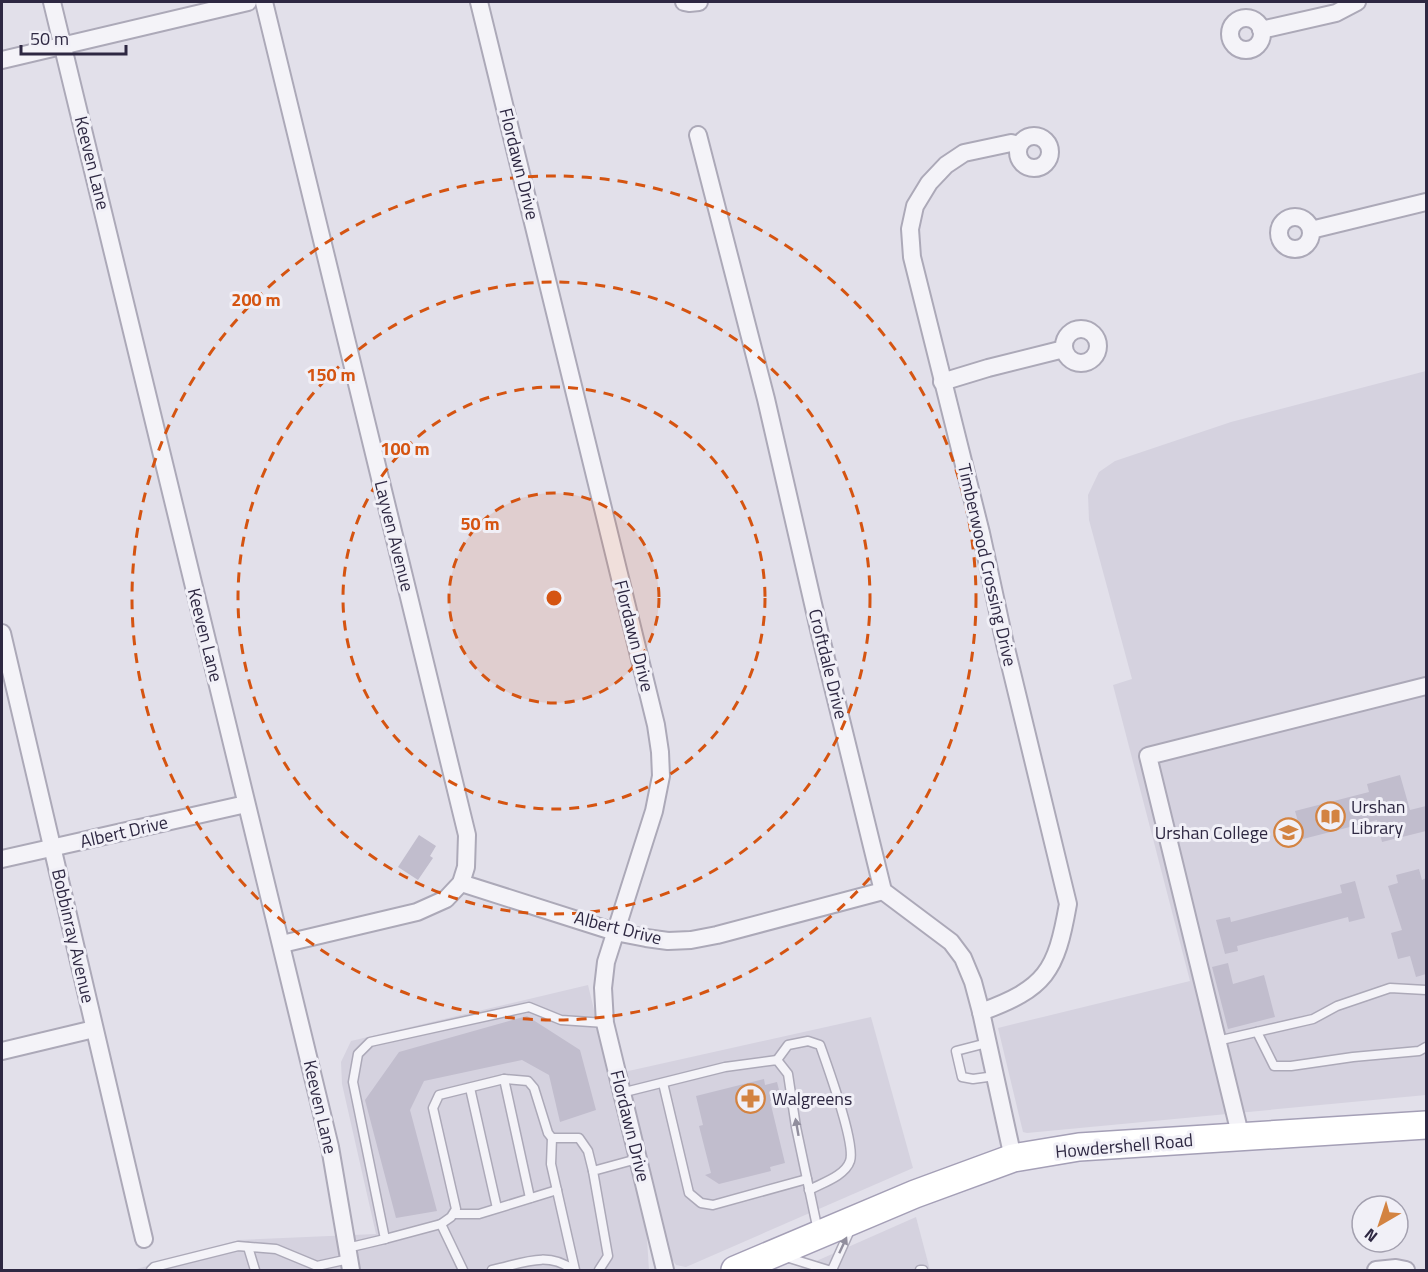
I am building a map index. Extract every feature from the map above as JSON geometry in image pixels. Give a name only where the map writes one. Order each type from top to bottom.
[{"type":"main road","name":"Howdershell Road","points":[[735,1270],[915,1194],[1012,1158],[1079,1147],[1426,1125]]},
{"type":"street","name":"Keeven Lane","points":[[52,2],[330,1147],[349,1259]]},
{"type":"street","points":[[2,60],[248,2]]},
{"type":"street","name":"Layven Avenue","points":[[264,2],[467,835],[467,859],[460,883]]},
{"type":"street","name":"Flordawn Drive","points":[[479,2],[659,743],[661,776],[654,810],[606,963],[603,988],[605,1023],[664,1270]]},
{"type":"street","points":[[684,2],[699,2]]},
{"type":"street","points":[[1261,30],[1336,13],[1357,2]]},
{"type":"street","name":"Croftdale Drive","points":[[698,135],[771,423],[883,891]]},
{"type":"street","name":"Timberwood Crossing Drive","points":[[981,1012],[1007,1002],[1037,984],[1055,960],[1063,934],[1068,904],[1005,644],[981,533],[912,257],[910,229],[915,206],[928,183],[946,165],[964,153],[1011,143],[1019,146]]},
{"type":"street","points":[[1311,230],[1426,202]]},
{"type":"street","points":[[942,382],[1064,349]]},
{"type":"street","name":"Bobbinray Avenue","points":[[2,633],[4,657],[52,848],[144,1239]]},
{"type":"street","points":[[1241,1137],[1148,756],[1426,686]]},
{"type":"street","name":"Albert Drive","points":[[2,859],[246,804]]},
{"type":"street","points":[[282,944],[417,912],[446,899],[460,883]]},
{"type":"street","name":"Albert Drive","points":[[460,883],[615,932],[668,941],[691,940],[883,891]]},
{"type":"street","points":[[883,891],[951,942],[963,958],[981,1012],[1012,1158]]},
{"type":"street","points":[[2,1051],[94,1029]]},
{"type":"street","points":[[1376,1270],[1396,1268],[1406,1270]]},
{"type":"lane","points":[[1217,1041],[1313,1019],[1336,1006],[1390,988],[1426,990]]},
{"type":"lane","points":[[385,1239],[353,1082],[358,1054],[370,1042],[529,1007],[561,1020],[605,1023]]},
{"type":"lane","points":[[1257,1032],[1274,1066],[1419,1051],[1426,1047]]},
{"type":"lane","points":[[621,1094],[725,1067],[777,1060],[788,1045],[808,1041],[820,1045],[852,1149],[850,1162],[841,1173],[809,1190]]},
{"type":"lane","points":[[987,1043],[956,1051],[962,1077],[974,1079],[995,1076]]},
{"type":"lane","points":[[777,1060],[788,1074],[796,1127],[819,1234]]},
{"type":"lane","points":[[504,1079],[530,1198]]},
{"type":"lane","points":[[151,1270],[154,1267],[238,1246],[276,1248],[317,1266],[349,1259],[385,1239],[441,1224],[454,1214],[456,1209],[433,1108],[439,1095],[504,1079],[528,1081],[534,1088],[548,1133],[552,1138],[551,1164],[574,1270]]},
{"type":"lane","points":[[663,1083],[689,1193],[701,1203],[713,1205],[807,1179]]},
{"type":"lane","points":[[470,1088],[498,1208]]},
{"type":"lane","points":[[552,1138],[579,1138],[588,1151],[594,1171],[608,1256],[599,1270]]},
{"type":"lane","points":[[594,1171],[637,1159]]},
{"type":"lane","points":[[454,1214],[479,1214],[556,1190]]},
{"type":"lane","points":[[774,1253],[830,1270],[855,1219]]},
{"type":"lane","points":[[441,1224],[463,1270]]},
{"type":"lane","points":[[248,1247],[255,1270]]},
{"type":"lane","points":[[492,1270],[544,1258],[574,1270]]},
{"type":"lane","points":[[301,1259],[304,1270]]},
{"type":"shaded area","name":"Urshan College","points":[[1426,371],[1426,1095],[1023,1132],[998,1028],[1190,981],[1113,685],[1132,679],[1089,520],[1088,495],[1099,472],[1115,461],[1231,422]]},
{"type":"shaded area","points":[[588,985],[646,1224],[649,1270],[133,1270],[239,1240],[376,1234],[342,1084],[341,1062],[351,1041]]},
{"type":"shaded area","points":[[871,1017],[913,1168],[686,1267],[676,1265],[671,1258],[624,1072]]},
{"type":"shaded area","points":[[916,1217],[930,1270],[796,1270]]},
{"type":"building","points":[[1400,775],[1410,810],[1426,806],[1426,831],[1382,842],[1377,820],[1303,839],[1295,811],[1369,792],[1367,784]]},
{"type":"building","points":[[419,835],[436,846],[430,856],[433,858],[418,880],[398,867]]},
{"type":"building","points":[[1419,869],[1422,880],[1426,878],[1426,974],[1416,977],[1410,956],[1398,959],[1391,933],[1402,930],[1388,886],[1398,883],[1396,875]]},
{"type":"building","points":[[1355,881],[1365,918],[1349,922],[1348,917],[1237,946],[1238,951],[1225,954],[1216,920],[1230,917],[1231,922],[1342,893],[1340,885]]},
{"type":"building","points":[[1228,963],[1233,984],[1264,975],[1275,1017],[1228,1029],[1212,967]]},
{"type":"building","points":[[527,1016],[580,1050],[596,1110],[560,1122],[549,1075],[522,1060],[424,1081],[410,1110],[437,1211],[396,1218],[365,1100],[399,1052]]},
{"type":"building","name":"Walgreens","points":[[764,1079],[765,1085],[777,1082],[781,1098],[770,1101],[785,1163],[770,1167],[771,1171],[719,1184],[705,1175],[711,1173],[699,1126],[703,1125],[696,1096]]},
{"type":"place","name":"Urshan Library","points":[[1330,817]]},
{"type":"place","name":"Urshan College","points":[[1289,833]]},
{"type":"place","name":"Walgreens","points":[[751,1099]]}]
